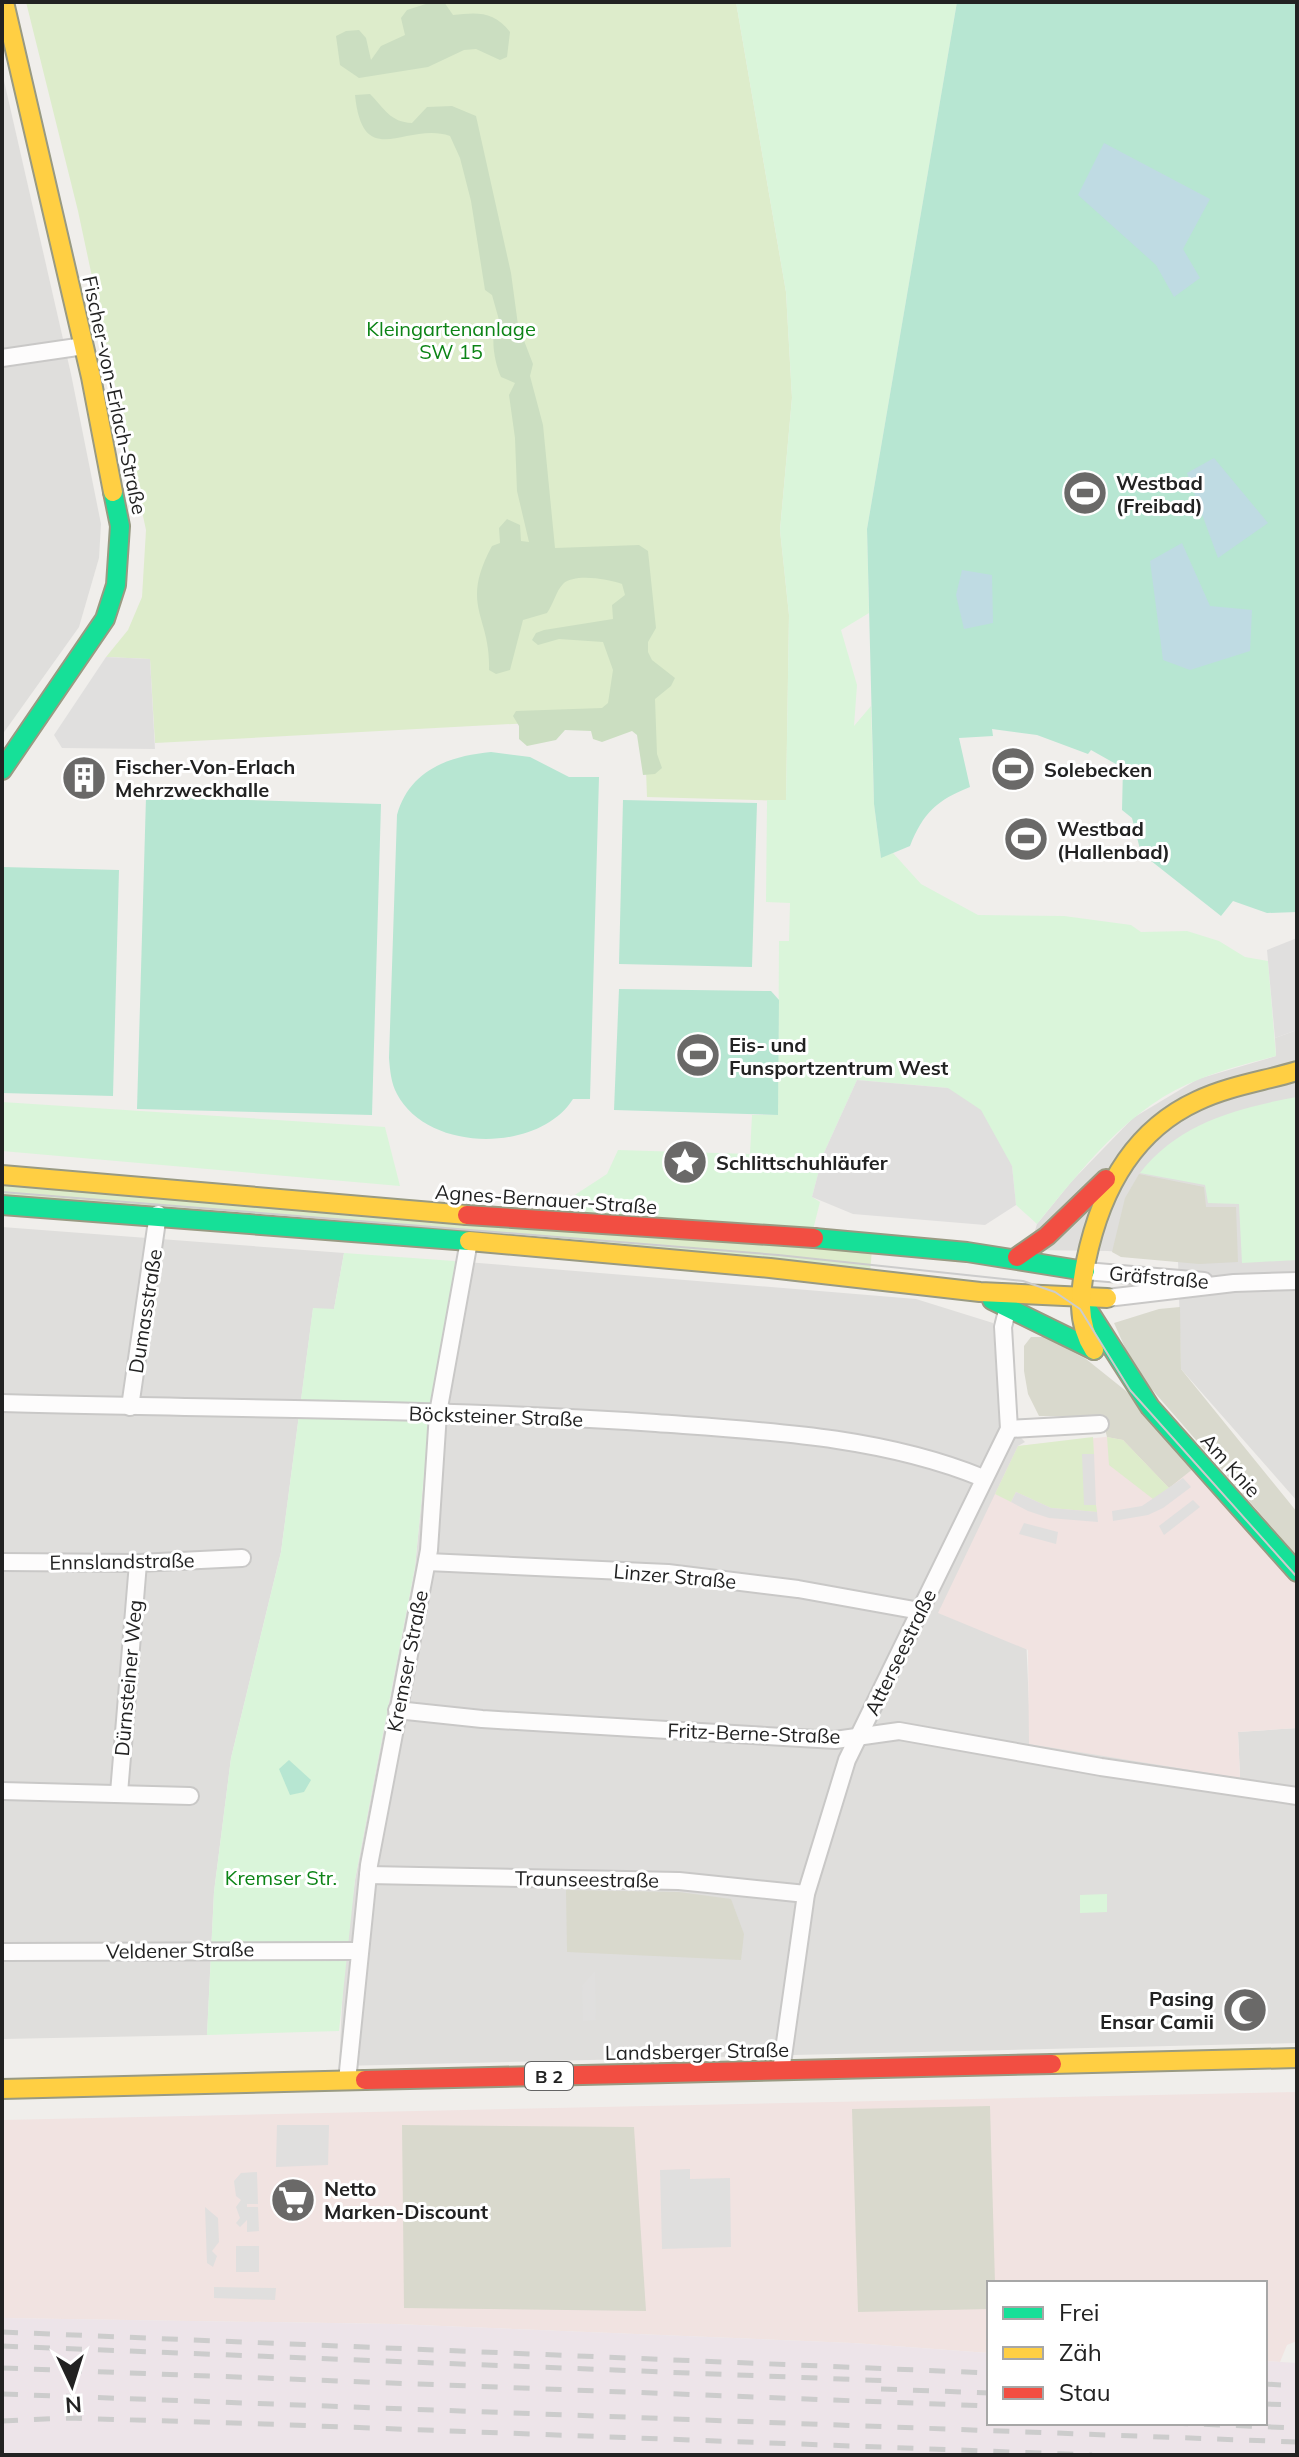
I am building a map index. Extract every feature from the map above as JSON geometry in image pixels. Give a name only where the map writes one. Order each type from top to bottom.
[{"type":"main road","name":"Fischer-von-Erlach-Straße","points":[[2,770],[105,619],[116,585],[120,526],[115,486],[4,2]]},
{"type":"main road","points":[[1017,1257],[1047,1236],[1118,1168],[1154,1127],[1176,1112],[1221,1093],[1297,1071]]},
{"type":"main road","points":[[1094,1350],[1082,1330],[1073,1298],[1085,1271],[1098,1210],[1118,1168]]},
{"type":"main road","name":"Agnes-Bernauer-Straße","points":[[2,1175],[547,1222],[872,1242],[1017,1257],[1085,1271]]},
{"type":"main road","points":[[2,1205],[158,1214],[775,1268],[980,1295],[1107,1298]]},
{"type":"main road","points":[[1085,1271],[1107,1298]]},
{"type":"main road","points":[[980,1295],[1008,1307]]},
{"type":"main road","name":"Am Knie","points":[[1073,1298],[1150,1407],[1297,1572]]},
{"type":"main road","name":"Am Knie","points":[[1008,1307],[1094,1350],[1136,1384]]},
{"type":"main road","name":"Landsberger Straße","points":[[2,2089],[1297,2058]]},
{"type":"street","points":[[2,358],[84,346]]},
{"type":"street","name":"Dumasstraße","points":[[130,1407],[158,1214]]},
{"type":"street","name":"Kremser Straße","points":[[347,2081],[368,1875],[427,1562],[438,1413],[469,1241]]},
{"type":"street","name":"Gräfstraße","points":[[1085,1271],[1234,1283]]},
{"type":"street","name":"Gräfstraße","points":[[1107,1298],[1234,1283],[1297,1281]]},
{"type":"street","points":[[1008,1307],[1003,1327],[1009,1429],[1100,1424]]},
{"type":"street","name":"Böcksteiner Straße","points":[[2,1403],[583,1418],[835,1440],[942,1461],[983,1478]]},
{"type":"street","name":"Atterseestraße","points":[[781,2071],[806,1894],[847,1760],[1009,1429]]},
{"type":"street","name":"Ennslandstraße","points":[[2,1562],[138,1563],[242,1558]]},
{"type":"street","name":"Linzer Straße","points":[[427,1562],[668,1573],[798,1589],[920,1611]]},
{"type":"street","name":"Dürnsteiner Weg","points":[[119,1793],[138,1563]]},
{"type":"street","name":"Fritz-Berne-Straße","points":[[397,1710],[482,1719],[835,1740],[899,1731],[1101,1767],[1297,1796]]},
{"type":"street","points":[[2,1791],[190,1796]]},
{"type":"street","name":"Traunseestraße","points":[[368,1875],[679,1881],[806,1894]]},
{"type":"street","name":"Veldener Straße","points":[[2,1952],[358,1951]]},
{"type":"shaded area","points":[[2,72],[71,374],[101,524],[99,558],[79,627],[2,735]]},
{"type":"shaded area","points":[[106,657],[150,659],[155,749],[62,748],[54,735]]},
{"type":"shaded area","points":[[1297,938],[1297,1030],[1275,1038],[1267,950]]},
{"type":"shaded area","points":[[1297,1030],[1297,1501],[1181,1369],[1178,1258],[1108,1251],[1029,1250],[1037,1224],[1071,1182],[1133,1118],[1198,1079],[1276,1056],[1275,1038]]},
{"type":"shaded area","points":[[857,1080],[948,1088],[981,1110],[1012,1166],[1016,1205],[985,1225],[853,1214],[812,1197],[823,1155]]},
{"type":"shaded area","points":[[1139,1174],[1204,1187],[1206,1207],[1236,1207],[1238,1262],[1199,1264],[1121,1257],[1112,1252],[1125,1198]]},
{"type":"shaded area","points":[[2,1227],[344,1253],[334,1309],[313,1309],[281,1552],[231,1758],[214,1892],[207,2035],[2,2039]]},
{"type":"shaded area","points":[[454,1261],[916,1299],[993,1323],[999,1415],[1025,1442],[1018,1446],[1029,1706],[1240,1777],[1238,1732],[1297,1728],[1297,2043],[339,2066],[344,1965],[355,1880],[415,1567],[430,1414],[459,1266]]},
{"type":"shaded area","points":[[1180,1307],[1181,1369],[1297,1512],[1297,1556],[1135,1370],[1114,1323],[1159,1309]]},
{"type":"shaded area","points":[[1031,1337],[1044,1337],[1086,1359],[1126,1391],[1194,1468],[1169,1488],[1123,1440],[1107,1437],[1102,1417],[1039,1416],[1028,1394],[1024,1371],[1024,1346]]},
{"type":"shaded area","points":[[1163,1431],[1297,1582],[1297,1728],[1238,1732],[1240,1778],[1029,1744],[1028,1650],[938,1613],[1018,1446]]},
{"type":"shaded area","points":[[1082,1454],[1094,1454],[1096,1505],[1084,1505]]},
{"type":"shaded area","points":[[1183,1478],[1191,1487],[1163,1508],[1148,1515],[1113,1521],[1112,1511],[1142,1506]]},
{"type":"shaded area","points":[[1016,1492],[1051,1508],[1097,1512],[1098,1522],[1049,1518],[1028,1511],[1011,1502]]},
{"type":"shaded area","points":[[1193,1500],[1200,1507],[1164,1535],[1159,1526]]},
{"type":"shaded area","points":[[1024,1523],[1058,1532],[1056,1544],[1019,1534]]},
{"type":"shaded area","points":[[566,1890],[679,1892],[731,1899],[744,1934],[741,1960],[567,1952]]},
{"type":"shaded area","points":[[595,1971],[596,2020],[583,2021],[582,1986]]},
{"type":"shaded area","points":[[1297,2092],[1297,2341],[1287,2345],[1280,2362],[1267,2361],[1267,2281],[987,2281],[987,2353],[853,2343],[394,2324],[2,2318],[2,2120]]},
{"type":"shaded area","points":[[990,2106],[995,2281],[987,2281],[987,2309],[858,2312],[852,2109]]},
{"type":"shaded area","points":[[277,2125],[329,2125],[328,2165],[276,2167]]},
{"type":"shaded area","points":[[402,2125],[634,2127],[646,2311],[404,2308]]},
{"type":"shaded area","points":[[690,2169],[690,2179],[730,2178],[731,2247],[662,2249],[660,2170]]},
{"type":"shaded area","points":[[257,2172],[258,2204],[247,2204],[247,2207],[258,2207],[259,2231],[247,2232],[247,2220],[240,2227],[236,2223],[240,2218],[236,2207],[241,2200],[236,2196],[234,2181],[241,2173]]},
{"type":"shaded area","points":[[205,2207],[218,2218],[219,2242],[212,2251],[217,2256],[213,2267],[207,2263]]},
{"type":"shaded area","points":[[236,2246],[259,2246],[259,2272],[236,2272]]},
{"type":"shaded area","points":[[214,2287],[276,2288],[275,2300],[214,2298]]},
{"type":"shaded area","points":[[2,2318],[394,2324],[853,2343],[987,2353],[987,2425],[1267,2425],[1267,2361],[1297,2363],[1297,2455],[2,2455]]},
{"type":"green space","name":"Kleingartenanlage SW 15","points":[[26,2],[736,2],[786,292],[792,398],[780,530],[789,615],[786,801],[647,797],[644,717],[155,743],[150,659],[106,657],[128,630],[142,597],[146,530],[78,211]]},
{"type":"green space","points":[[432,2],[444,2],[453,15],[477,14],[498,20],[510,32],[507,57],[500,60],[476,49],[464,50],[428,67],[359,78],[340,65],[336,36],[359,30],[366,38],[371,60],[381,46],[405,35],[401,18],[407,10]]},
{"type":"green space","points":[[736,2],[957,2],[867,529],[869,613],[841,630],[857,685],[854,726],[871,706],[874,804],[881,857],[893,853],[921,884],[978,915],[1064,916],[1131,925],[1141,932],[1187,931],[1219,941],[1245,957],[1268,961],[1276,1056],[1200,1079],[1152,1104],[1110,1140],[1037,1224],[1016,1205],[1012,1166],[948,1088],[857,1080],[823,1155],[812,1197],[820,1202],[812,1234],[549,1219],[564,1202],[607,1174],[618,1150],[750,1154],[752,1115],[778,1115],[779,941],[789,941],[790,903],[766,902],[767,800],[786,800],[789,615],[780,530],[792,398],[786,292]]},
{"type":"green space","name":"Westbad (Freibad)","points":[[957,2],[1297,2],[1297,912],[1267,913],[1233,901],[1221,916],[1141,853],[1132,818],[1122,810],[1123,768],[1091,750],[1088,754],[1037,735],[992,729],[993,736],[959,738],[970,787],[932,809],[910,846],[881,858],[874,804],[867,529]]},
{"type":"green space","points":[[370,94],[388,114],[404,122],[412,123],[427,107],[452,106],[476,116],[511,273],[518,325],[533,364],[530,376],[543,425],[555,548],[639,545],[648,551],[656,628],[648,642],[648,652],[652,660],[675,678],[671,686],[655,699],[657,754],[662,768],[655,774],[643,775],[637,735],[632,731],[602,742],[593,739],[591,731],[565,730],[556,740],[527,746],[519,739],[519,726],[513,716],[516,711],[602,708],[608,703],[613,670],[603,642],[559,639],[538,645],[532,640],[536,633],[544,630],[613,619],[612,605],[625,595],[622,584],[591,578],[563,584],[547,613],[523,620],[510,670],[496,674],[489,670],[486,636],[477,598],[482,567],[492,546],[500,543],[499,528],[507,519],[520,525],[521,541],[529,542],[517,491],[515,438],[509,395],[515,383],[501,377],[496,363],[493,340],[499,320],[492,295],[485,290],[471,201],[460,158],[450,136],[434,133],[377,138],[367,132],[360,119],[355,95]]},
{"type":"green space","points":[[491,752],[530,757],[569,777],[599,777],[590,1099],[573,1099],[557,1117],[536,1129],[511,1137],[484,1139],[457,1136],[433,1127],[412,1113],[395,1090],[389,1058],[397,815],[411,787],[432,768],[460,757]]},
{"type":"green space","points":[[146,797],[381,804],[372,1115],[137,1109]]},
{"type":"green space","points":[[623,800],[757,803],[752,967],[619,964]]},
{"type":"green space","points":[[2,867],[119,870],[113,1096],[2,1093]]},
{"type":"green space","name":"Eis- und Funsportzentrum West","points":[[619,989],[771,991],[779,1000],[778,1115],[614,1110]]},
{"type":"green space","points":[[1297,1097],[1297,1260],[1242,1263],[1239,1204],[1208,1203],[1205,1185],[1140,1173],[1173,1142],[1211,1120],[1253,1106]]},
{"type":"green space","points":[[2,1102],[385,1127],[400,1186],[2,1151]]},
{"type":"green space","points":[[2,1181],[872,1248],[870,1275],[2,1200]]},
{"type":"green space","name":"Kremser Str.","points":[[344,1253],[454,1261],[459,1266],[430,1414],[415,1567],[355,1880],[339,2031],[207,2035],[214,1892],[231,1758],[281,1552],[313,1308],[334,1309]]},
{"type":"green space","points":[[1093,1437],[1094,1454],[1083,1454],[1085,1505],[1096,1505],[1097,1512],[1051,1508],[1016,1492],[1011,1502],[995,1494],[1018,1446]]},
{"type":"green space","points":[[1107,1437],[1123,1440],[1169,1488],[1153,1499],[1109,1465]]},
{"type":"green space","points":[[289,1760],[311,1780],[304,1792],[290,1795],[279,1769]]},
{"type":"green space","points":[[1107,1894],[1107,1912],[1080,1913],[1080,1895]]},
{"type":"water","points":[[1104,143],[1210,199],[1183,249],[1200,278],[1174,297],[1156,265],[1078,195]]},
{"type":"water","points":[[1214,458],[1268,523],[1218,558],[1187,473]]},
{"type":"water","points":[[1182,543],[1210,606],[1252,610],[1250,651],[1190,670],[1163,660],[1150,561]]},
{"type":"water","points":[[962,570],[992,575],[993,623],[964,629],[956,595]]},
{"type":"water","name":"Solebecken","points":[[1021,752],[1028,758],[1029,785],[1023,786],[1015,772],[997,771],[996,762],[1001,757],[1009,758]]},
{"type":"tram line","points":[[2,1192],[778,1255],[1023,1281],[1055,1292],[1080,1309],[1130,1390],[1297,1577]]},
{"type":"railway","points":[[2,2332],[987,2373]]},
{"type":"railway","points":[[2,2346],[893,2381]]},
{"type":"railway","points":[[2,2368],[987,2406]]},
{"type":"railway","points":[[1267,2384],[1297,2386]]},
{"type":"railway","points":[[881,2389],[987,2393]]},
{"type":"railway","points":[[2,2394],[1297,2442]]},
{"type":"railway","points":[[1267,2404],[1297,2405]]},
{"type":"railway","points":[[2,2421],[69,2418],[264,2424],[1092,2455]]},
{"type":"railway","points":[[1222,2425],[1297,2428]]},
{"type":"traffic: fast","points":[[2,770],[105,619],[116,585],[120,526],[113,492]]},
{"type":"traffic: fast","points":[[2,1205],[469,1241]]},
{"type":"traffic: fast","points":[[814,1238],[967,1252],[1085,1271]]},
{"type":"traffic: fast","points":[[1081,1299],[1150,1407],[1297,1572]]},
{"type":"traffic: fast","points":[[992,1300],[1094,1350]]},
{"type":"traffic: slow","points":[[4,2],[91,377],[113,492]]},
{"type":"traffic: slow","points":[[1094,1350],[1082,1318],[1084,1273],[1100,1212],[1122,1167],[1154,1129],[1197,1101],[1297,1071]]},
{"type":"traffic: slow","points":[[2,1175],[467,1215]]},
{"type":"traffic: slow","points":[[469,1241],[770,1268],[980,1292],[1107,1298]]},
{"type":"traffic: slow","points":[[1052,2064],[1297,2058]]},
{"type":"traffic: slow","points":[[2,2089],[365,2080]]},
{"type":"traffic: jam","points":[[1017,1257],[1047,1236],[1106,1179]]},
{"type":"traffic: jam","points":[[467,1215],[814,1238]]},
{"type":"traffic: jam","points":[[365,2080],[1052,2064]]},
{"type":"place","name":"Westbad (Freibad)","points":[[1085,493]]},
{"type":"place","name":"Solebecken","points":[[1013,769]]},
{"type":"place","name":"Fischer-Von-Erlach Mehrzweckhalle","points":[[84,778]]},
{"type":"place","name":"Westbad (Hallenbad)","points":[[1026,839]]},
{"type":"place","name":"Eis- und Funsportzentrum West","points":[[698,1055]]},
{"type":"place","name":"Schlittschuhläufer","points":[[685,1162]]},
{"type":"place","name":"Pasing Ensar Camii","points":[[1245,2010]]},
{"type":"place","name":"Netto Marken-Discount","points":[[293,2200]]}]
